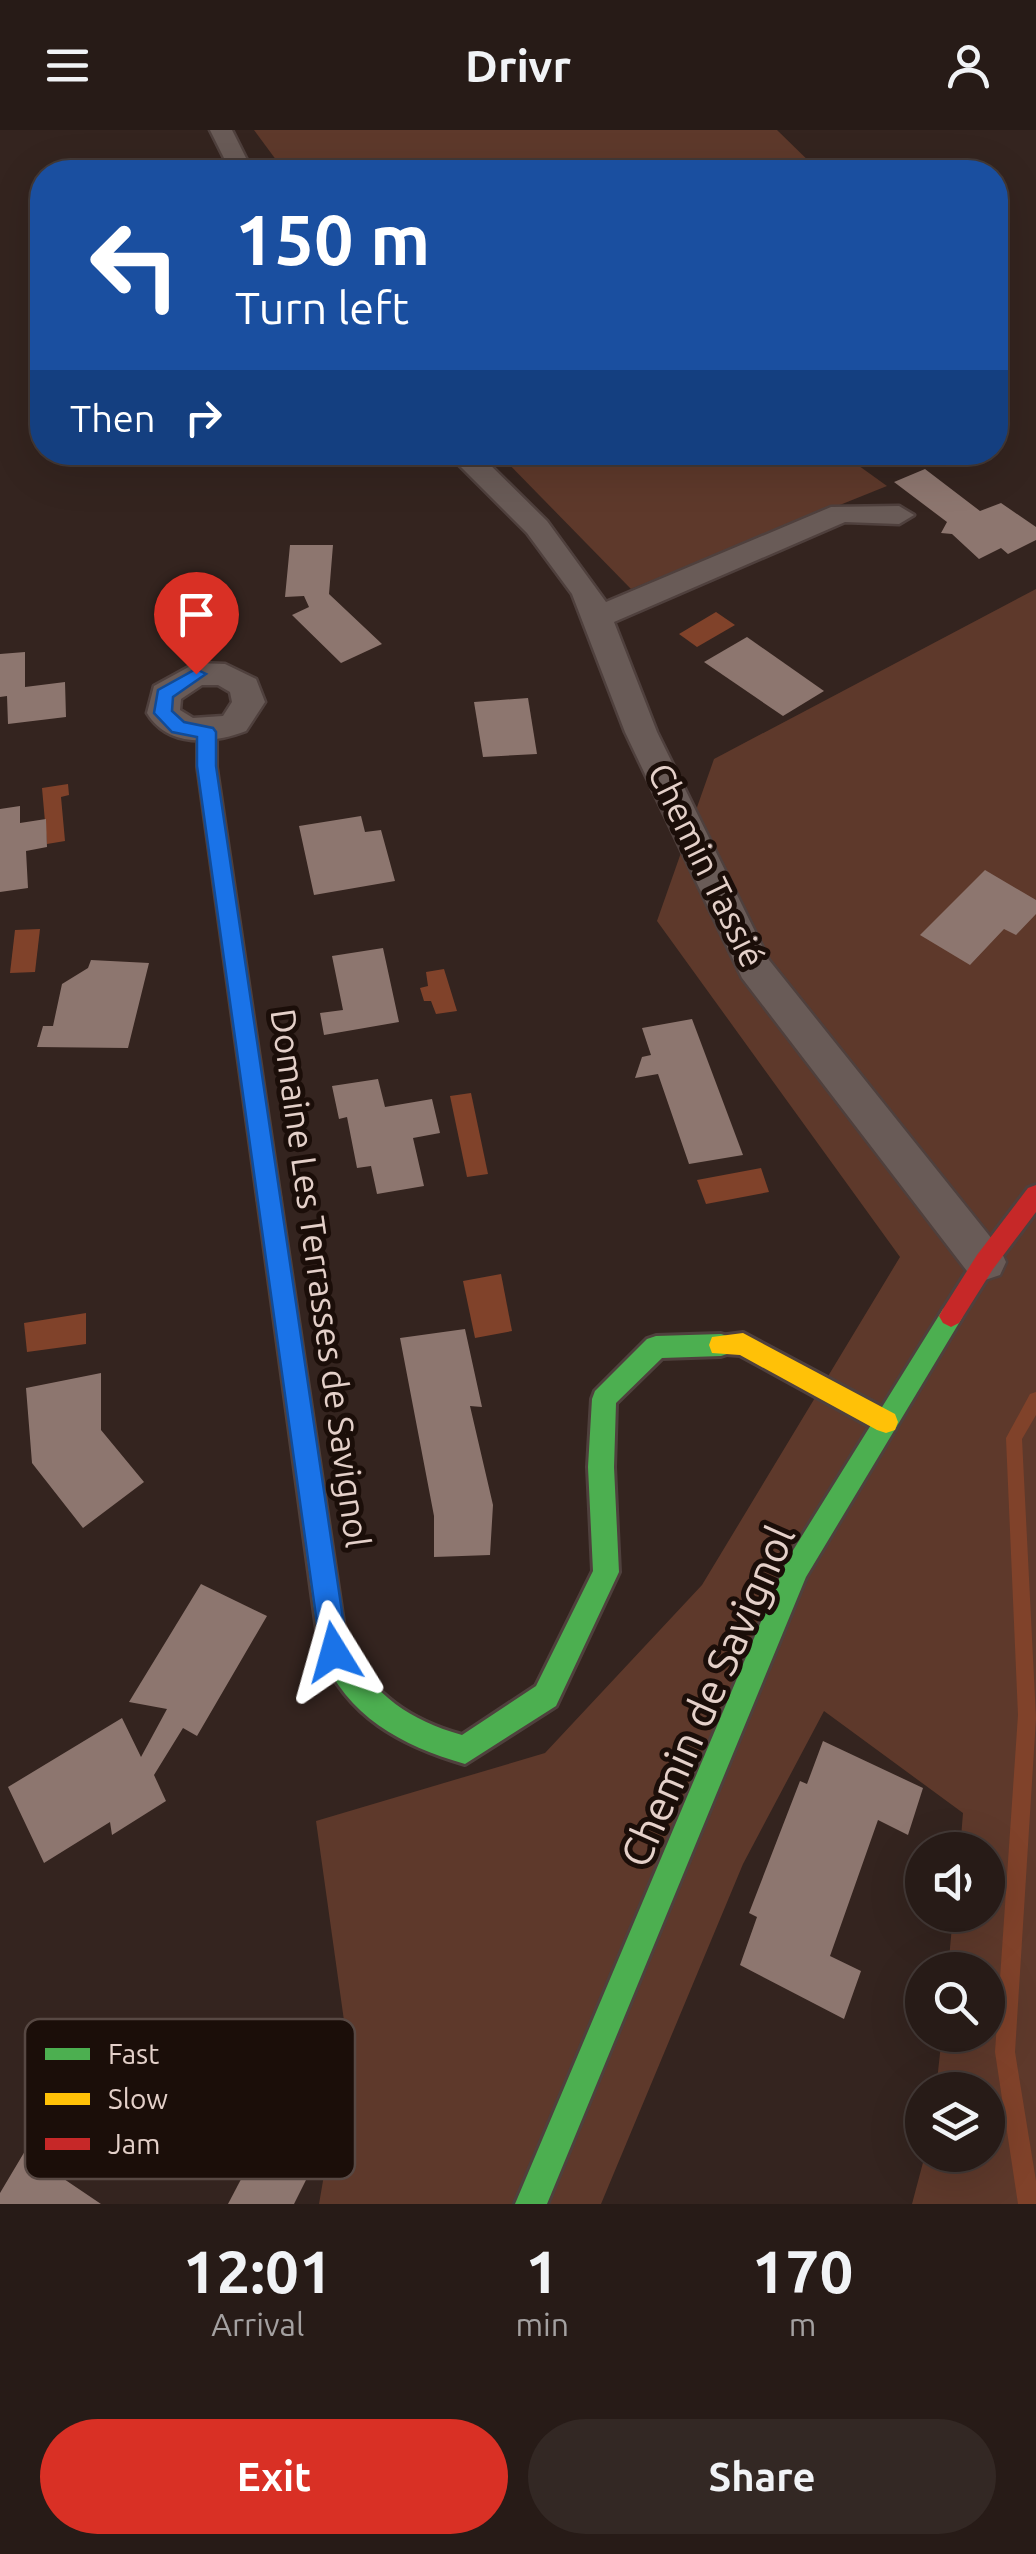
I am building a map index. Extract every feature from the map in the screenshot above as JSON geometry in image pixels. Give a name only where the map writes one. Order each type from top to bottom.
[{"type":"street","points":[[221,130],[236,160]]},
{"type":"street","name":"Chemin Tassié","points":[[474,465],[537,526],[587,592],[641,732],[755,968],[985,1262]]},
{"type":"street","points":[[597,618],[841,512],[898,515]]},
{"type":"street","name":"Domaine Les Terrasses de Savignol","points":[[207,732],[206,766],[334,1652],[358,1698],[402,1733],[465,1750],[546,1696],[606,1572],[601,1467],[604,1399],[656,1347],[743,1344],[886,1422]]},
{"type":"street","name":"Chemin de Savignol","points":[[531,2204],[796,1569],[985,1262],[1036,1195]]},
{"type":"shaded area","points":[[254,130],[777,130],[808,160],[276,160]]},
{"type":"shaded area","points":[[510,465],[858,465],[887,486],[631,589]]},
{"type":"shaded area","points":[[1036,589],[1036,2204],[912,2204],[920,2172],[1005,2172],[1005,2072],[938,2072],[940,2052],[1005,2052],[1005,1952],[950,1952],[951,1932],[1005,1932],[1005,1832],[961,1832],[963,1813],[824,1711],[743,1864],[601,2204],[319,2204],[323,2179],[355,2179],[355,2019],[344,2019],[316,1821],[545,1753],[702,1585],[900,1257],[657,921],[714,759]]},
{"type":"shaded area","points":[[716,612],[735,625],[697,647],[679,634]]},
{"type":"shaded area","points":[[68,784],[69,795],[61,797],[65,841],[47,844],[42,788]]},
{"type":"shaded area","points":[[40,929],[35,972],[10,973],[15,930]]},
{"type":"shaded area","points":[[444,969],[457,1011],[436,1014],[431,1001],[424,1001],[420,988],[428,986],[426,972]]},
{"type":"shaded area","points":[[471,1093],[488,1174],[467,1177],[450,1096]]},
{"type":"shaded area","points":[[761,1168],[769,1192],[706,1204],[697,1180]]},
{"type":"shaded area","points":[[501,1274],[512,1331],[475,1338],[463,1281]]},
{"type":"shaded area","points":[[86,1313],[86,1344],[27,1352],[24,1323]]},
{"type":"building","points":[[925,469],[980,511],[1001,503],[1036,527],[1036,540],[1008,554],[1001,548],[979,559],[952,534],[941,533],[947,522],[894,482]]},
{"type":"building","points":[[290,545],[333,545],[329,594],[382,644],[341,663],[292,615],[309,607],[304,596],[285,597]]},
{"type":"building","points":[[747,637],[824,691],[783,716],[704,662]]},
{"type":"building","points":[[25,652],[25,687],[65,682],[66,717],[8,724],[7,696],[0,697],[0,654]]},
{"type":"building","points":[[528,698],[537,754],[483,757],[474,702]]},
{"type":"building","points":[[20,806],[20,823],[46,819],[47,847],[26,851],[28,888],[0,892],[0,809]]},
{"type":"building","points":[[361,816],[365,832],[381,830],[395,881],[314,895],[299,826]]},
{"type":"building","points":[[985,870],[1036,900],[1036,914],[1016,935],[1004,929],[970,965],[920,935]]},
{"type":"building","points":[[383,948],[399,1022],[324,1035],[320,1013],[343,1010],[332,956]]},
{"type":"building","points":[[91,960],[149,963],[128,1048],[37,1047],[43,1026],[53,1026],[62,984],[88,968]]},
{"type":"building","points":[[692,1019],[743,1155],[689,1164],[658,1074],[635,1078],[642,1057],[651,1055],[642,1028]]},
{"type":"building","points":[[378,1079],[385,1107],[432,1099],[440,1133],[413,1138],[424,1186],[377,1194],[371,1166],[357,1168],[347,1117],[339,1119],[332,1086]]},
{"type":"building","points":[[465,1329],[482,1407],[470,1406],[493,1505],[490,1555],[434,1557],[434,1516],[400,1338]]},
{"type":"building","points":[[101,1373],[101,1430],[144,1482],[83,1528],[32,1463],[26,1388]]},
{"type":"building","points":[[201,1584],[267,1616],[197,1736],[183,1728],[154,1775],[166,1801],[112,1835],[110,1822],[44,1863],[8,1787],[122,1718],[141,1757],[167,1709],[129,1702]]},
{"type":"building","points":[[823,1741],[923,1788],[909,1832],[878,1820],[830,1956],[861,1971],[844,2019],[740,1965],[757,1917],[749,1913],[800,1781],[807,1784]]},
{"type":"building","points":[[25,2151],[25,2179],[64,2179],[101,2204],[0,2204],[0,2193]]},
{"type":"building","points":[[241,2179],[306,2179],[294,2204],[228,2204]]},
{"type":"waterway","points":[[1029,2204],[1005,2052],[1027,1715],[1014,1438],[1036,1399]]},
{"type":"traffic: fast","points":[[269,1199],[334,1652],[360,1691],[387,1718],[441,1743],[465,1750],[546,1696],[606,1572],[601,1467],[604,1399],[656,1347],[721,1345]]},
{"type":"traffic: fast","points":[[531,2204],[796,1569],[951,1316]]},
{"type":"traffic: slow","points":[[207,732],[207,767],[269,1199]]},
{"type":"traffic: slow","points":[[721,1345],[743,1344],[886,1422]]},
{"type":"traffic: jam","points":[[951,1316],[985,1262],[1036,1195]]},
{"type":"route","points":[[196,674],[164,694],[163,713],[179,728],[207,732],[206,766],[334,1652]]}]
